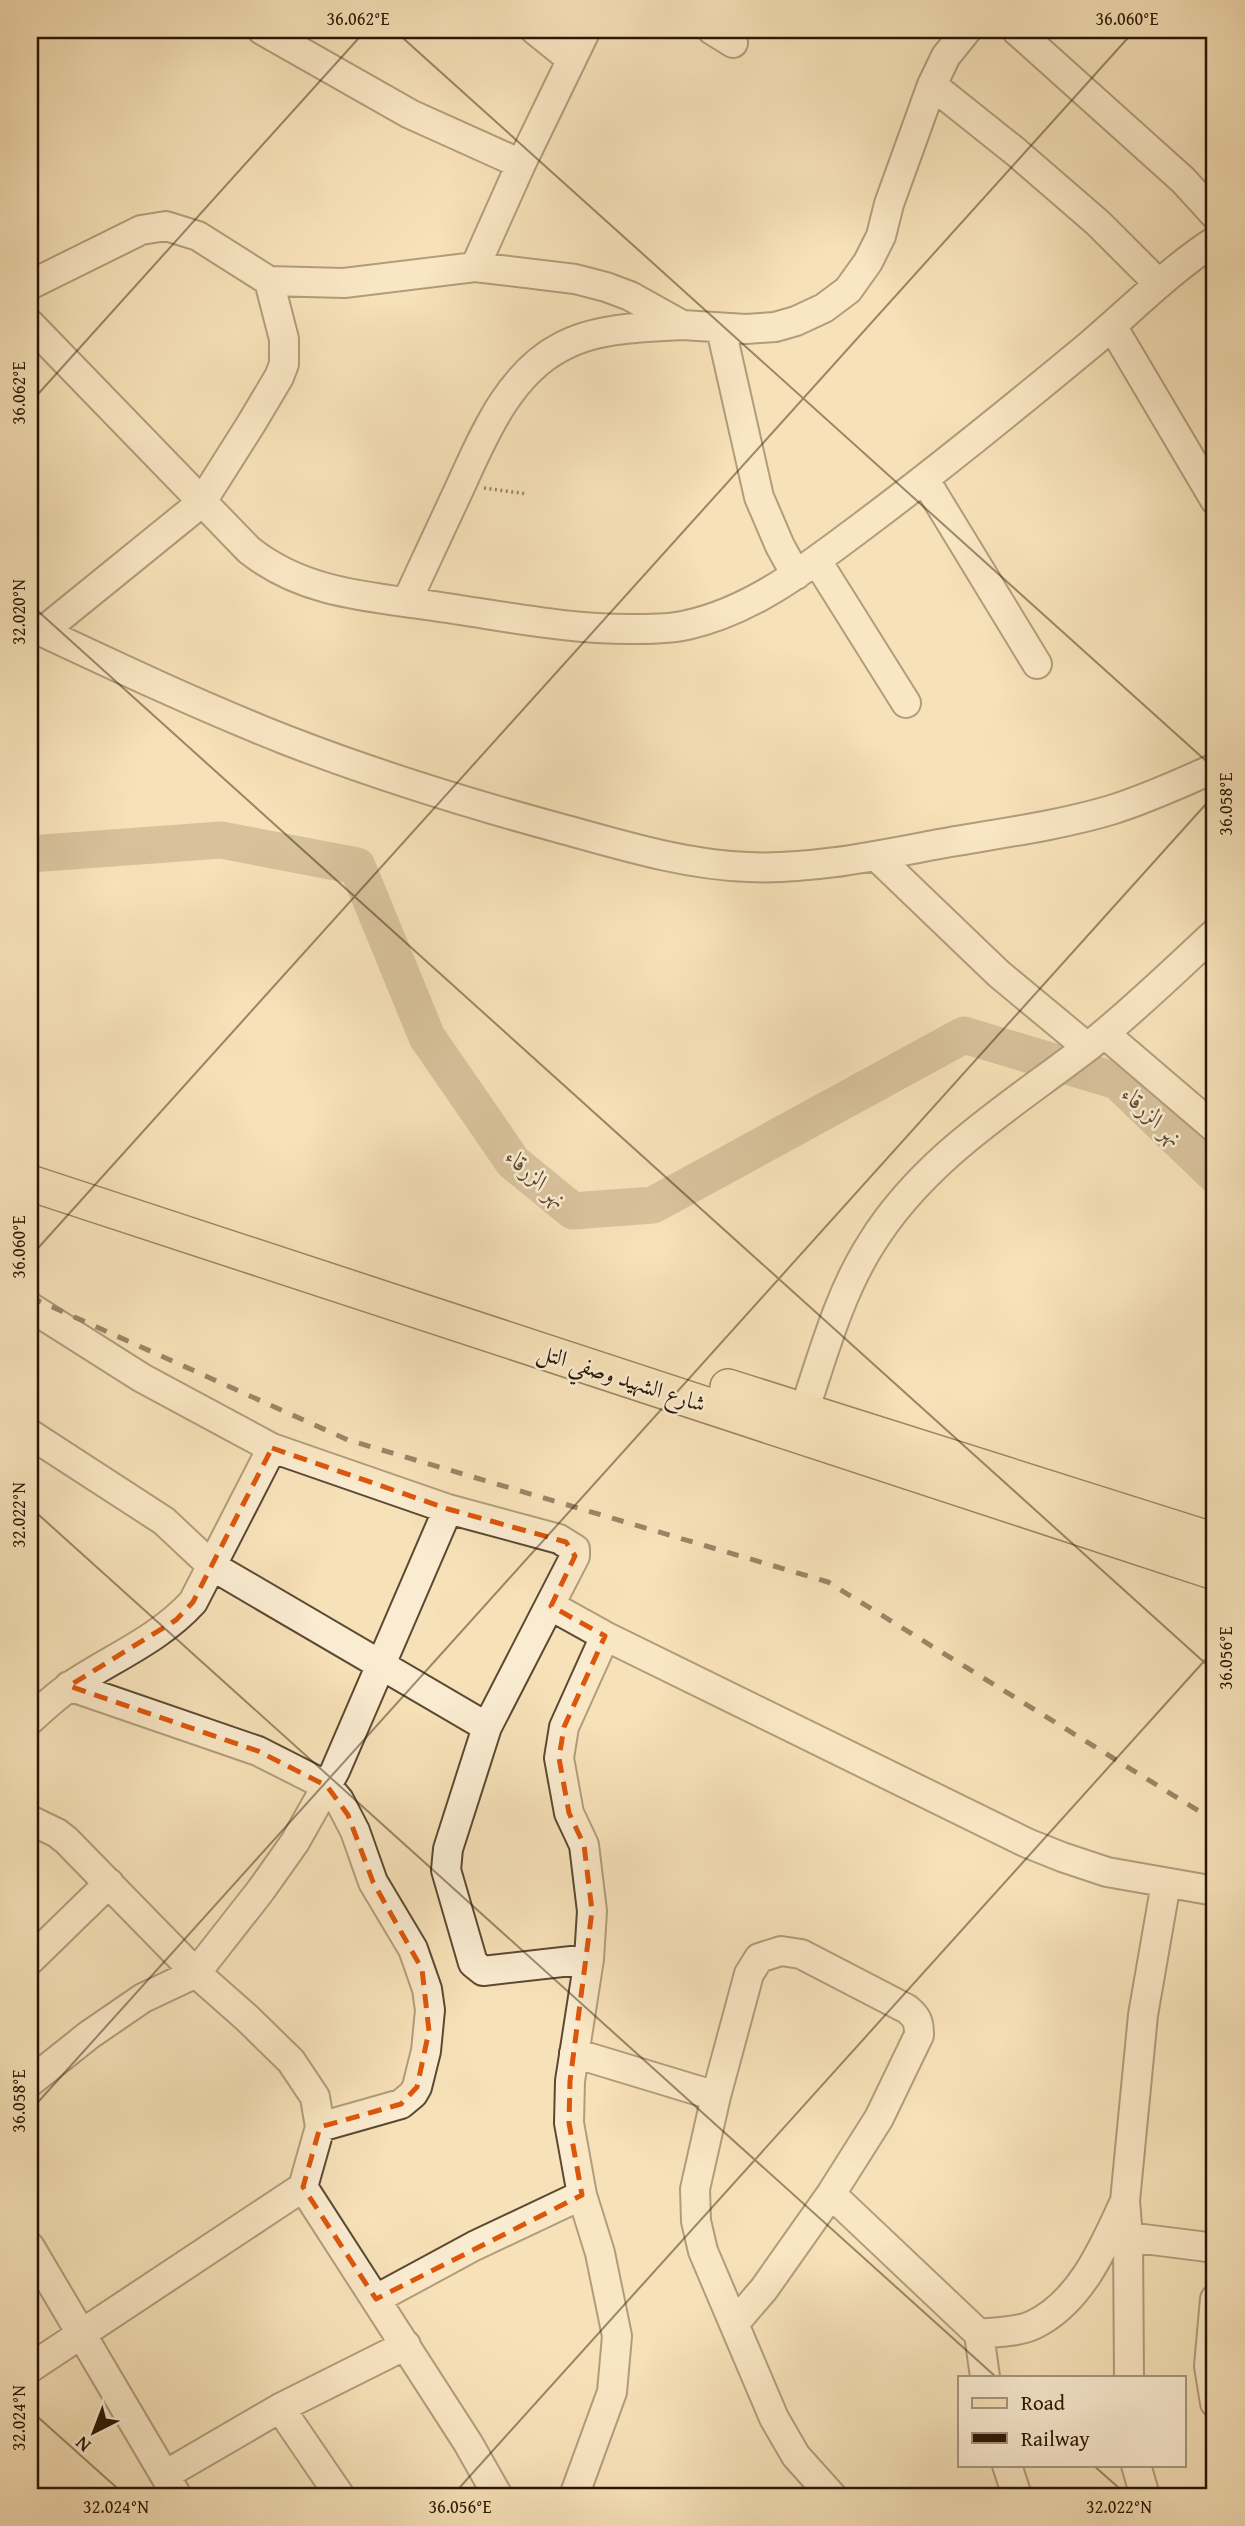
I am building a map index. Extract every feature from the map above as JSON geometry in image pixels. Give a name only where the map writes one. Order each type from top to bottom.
[{"type":"main road","name":"شارع الشهيد وصفي التل","points":[[30,1158],[294,1251],[1215,1541]]},
{"type":"main road","name":"شارع الشهيد وصفي التل","points":[[30,1183],[1215,1572]]},
{"type":"street","points":[[262,30],[410,114],[521,164]]},
{"type":"street","points":[[536,30],[571,60]]},
{"type":"street","points":[[475,267],[586,30]]},
{"type":"street","points":[[407,601],[490,425],[515,386],[540,362],[561,347],[580,339],[633,327],[775,327],[824,308],[848,289],[868,262],[881,236],[889,204],[932,85],[946,56],[967,30]]},
{"type":"street","points":[[1016,30],[1183,180],[1215,215]]},
{"type":"street","points":[[932,85],[1087,214],[1159,284]]},
{"type":"street","points":[[30,285],[154,226],[178,228],[198,236],[269,281],[344,283],[475,267],[575,279],[606,287],[630,296],[682,325]]},
{"type":"street","points":[[30,324],[249,550],[268,565],[293,578],[332,590],[570,627],[660,628],[686,625],[715,617],[782,584],[806,568],[925,480],[1159,284],[1215,241]]},
{"type":"street","points":[[269,281],[284,339],[284,364],[251,424],[201,503],[36,629],[226,715],[347,763],[432,792],[603,840],[713,864],[782,867],[876,856],[1052,823],[1110,810],[1215,768]]},
{"type":"street","points":[[1112,326],[1215,500]]},
{"type":"street","points":[[721,329],[759,497],[780,546],[806,568],[906,703]]},
{"type":"street","points":[[925,480],[1037,664]]},
{"type":"street","points":[[876,856],[999,974],[1087,1047],[1215,1128]]},
{"type":"street","points":[[804,1410],[844,1297],[871,1243],[906,1197],[946,1155],[1087,1047],[1215,933]]},
{"type":"street","points":[[30,1307],[142,1378],[272,1448],[448,1509],[559,1539],[572,1545],[575,1556],[487,1727],[448,1849],[446,1870],[473,1963],[483,1971],[589,1959]]},
{"type":"street","points":[[30,1434],[164,1521],[212,1566],[487,1727]]},
{"type":"street","points":[[30,1720],[69,1686],[149,1641],[176,1620],[193,1602],[272,1448]]},
{"type":"street","points":[[30,2082],[89,2035],[143,1998],[195,1973],[261,1890],[295,1842],[327,1786],[448,1509]]},
{"type":"street","points":[[551,1606],[605,1636],[1027,1843],[1107,1872],[1215,1891]]},
{"type":"street","points":[[575,2496],[612,2392],[617,2336],[600,2253],[582,2195],[569,2123],[573,2053],[589,1959],[592,1910],[584,1845],[564,1797],[559,1758],[564,1727],[605,1636]]},
{"type":"street","points":[[69,1686],[258,1751],[327,1786],[348,1815],[373,1882],[422,1969],[427,1989],[429,2031],[417,2087],[408,2099],[401,2104],[320,2127]]},
{"type":"street","points":[[30,1820],[57,1833],[195,1973],[291,2061],[315,2097],[320,2127],[303,2187],[30,2368]]},
{"type":"street","points":[[30,1960],[108,1883]]},
{"type":"street","points":[[1129,2376],[1128,2237],[1125,2201],[1143,2015],[1166,1883]]},
{"type":"street","points":[[734,2324],[764,2289],[831,2194],[878,2118],[919,2035],[916,2016],[907,2009],[802,1954],[781,1951],[766,1955],[755,1962],[749,1974],[716,2096],[695,2189],[696,2221],[703,2251],[734,2324],[779,2427],[796,2456],[832,2496]]},
{"type":"street","points":[[573,2053],[716,2096]]},
{"type":"street","points":[[303,2187],[468,2443],[498,2496]]},
{"type":"street","points":[[831,2194],[979,2334],[985,2376]]},
{"type":"street","points":[[376,2299],[474,2246],[582,2195]]},
{"type":"street","points":[[979,2334],[1032,2325],[1076,2290],[1125,2201]]},
{"type":"street","points":[[1128,2237],[1215,2248]]},
{"type":"street","points":[[30,2247],[171,2485],[280,2408],[406,2345]]},
{"type":"street","points":[[1215,2299],[1209,2366],[1215,2403]]},
{"type":"street","points":[[280,2408],[340,2496]]},
{"type":"street","points":[[1006,2466],[1017,2496]]},
{"type":"street","points":[[1136,2466],[1145,2496]]},
{"type":"path","points":[[461,484],[527,494]]},
{"type":"highlighted area","points":[[272,1448],[448,1509],[566,1542],[575,1556],[551,1606],[605,1636],[564,1727],[559,1758],[569,1813],[584,1845],[592,1911],[570,2081],[569,2123],[582,2195],[376,2299],[303,2187],[320,2127],[401,2104],[417,2087],[429,2031],[422,1969],[373,1882],[348,1815],[327,1786],[258,1751],[69,1686],[176,1620],[193,1602]]},
{"type":"waterway","name":"نهر الزرقاء","points":[[30,854],[221,840],[357,866],[427,1037],[513,1162],[573,1211],[653,1205],[964,1035],[1117,1081],[1215,1175]]},
{"type":"railway","points":[[30,1297],[348,1440],[828,1582],[1215,1821]]}]
